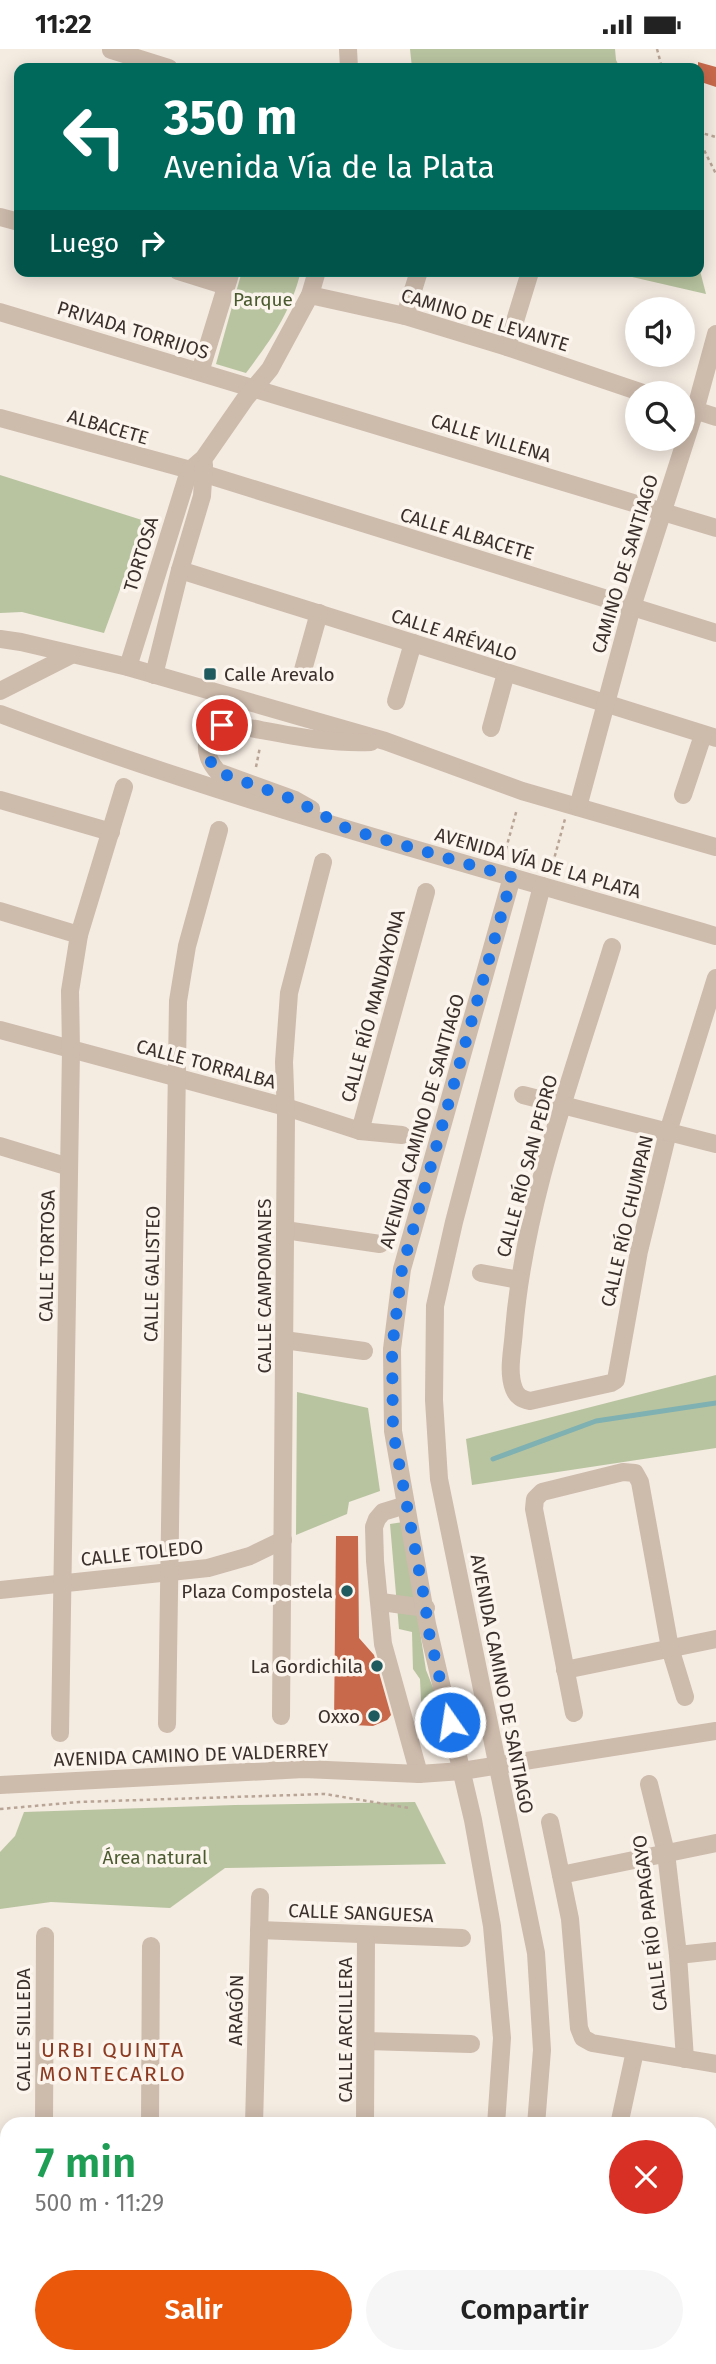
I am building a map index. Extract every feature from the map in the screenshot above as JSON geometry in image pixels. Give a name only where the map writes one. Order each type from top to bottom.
[{"type":"street","points":[[111,50],[153,63]]},
{"type":"street","name":"TORTOSA","points":[[128,667],[199,468],[270,369],[310,295],[315,277]]},
{"type":"street","points":[[404,316],[417,277]]},
{"type":"street","points":[[508,347],[529,277]]},
{"type":"street","points":[[200,372],[229,279]]},
{"type":"street","name":"CAMINO DE LEVANTE","points":[[310,295],[404,316],[508,347],[625,387]]},
{"type":"street","name":"PRIVADA TORRIJOS","points":[[0,312],[254,388]]},
{"type":"street","name":"CAMINO DE SANTIAGO","points":[[695,392],[716,334]]},
{"type":"street","name":"CALLE VILLENA","points":[[254,388],[716,528]]},
{"type":"street","points":[[695,410],[716,417]]},
{"type":"street","name":"ALBACETE","points":[[0,418],[199,468]]},
{"type":"street","name":"CAMINO DE SANTIAGO","points":[[574,806],[678,451]]},
{"type":"street","name":"TORTOSA","points":[[154,675],[202,496],[199,468]]},
{"type":"street","name":"CALLE ALBACETE","points":[[199,468],[716,633]]},
{"type":"street","name":"CALLE ARÉVALO","points":[[180,570],[709,736]]},
{"type":"street","points":[[303,670],[319,613]]},
{"type":"street","name":"AVENIDA VÍA DE LA PLATA","points":[[0,639],[128,667],[385,741],[522,791],[716,847]]},
{"type":"street","points":[[396,701],[413,643]]},
{"type":"street","points":[[0,691],[71,655]]},
{"type":"street","points":[[491,727],[506,673]]},
{"type":"street","name":"AVENIDA VÍA DE LA PLATA","points":[[0,714],[140,764],[348,829],[716,936]]},
{"type":"street","name":"AVENIDA VÍA DE LA PLATA","points":[[348,829],[295,800],[218,772],[207,754],[207,741],[222,725],[233,725],[330,743],[385,741]]},
{"type":"street","points":[[683,795],[709,736]]},
{"type":"street","name":"CALLE TORTOSA","points":[[60,1733],[70,991],[79,936],[124,787]]},
{"type":"street","points":[[0,800],[111,832]]},
{"type":"street","name":"CALLE GALISTEO","points":[[167,1724],[176,1076],[180,977],[219,830]]},
{"type":"street","name":"CALLE CAMPOMANES","points":[[281,1716],[286,1107],[284,1062],[289,993],[323,862]]},
{"type":"street","name":"AVENIDA CAMINO DE SANTIAGO","points":[[497,2117],[502,2038],[492,1926],[473,1820],[427,1624],[406,1505],[393,1418],[392,1349],[402,1269],[506,875]]},
{"type":"street","name":"AVENIDA CAMINO DE SANTIAGO","points":[[537,2117],[542,2050],[536,1953],[439,1479],[434,1400],[435,1305],[454,1222],[544,886]]},
{"type":"street","name":"CALLE RÍO MANDAYONA","points":[[360,1131],[426,893]]},
{"type":"street","points":[[0,911],[79,936]]},
{"type":"street","name":"CALLE RÍO SAN PEDRO","points":[[520,1398],[514,1391],[511,1375],[519,1280],[538,1190],[612,947]]},
{"type":"street","name":"CALLE RÍO CHUMPAN","points":[[520,1398],[530,1401],[616,1380],[639,1251],[668,1132],[716,978]]},
{"type":"street","name":"CALLE TORRALBA","points":[[0,1030],[71,1051],[176,1076],[360,1131],[402,1135]]},
{"type":"street","points":[[523,1095],[716,1144]]},
{"type":"street","points":[[0,1146],[69,1167]]},
{"type":"street","points":[[285,1230],[380,1244]]},
{"type":"street","points":[[481,1273],[519,1280]]},
{"type":"street","points":[[284,1340],[364,1351]]},
{"type":"street","points":[[573,1713],[534,1509],[535,1499],[542,1492],[623,1472],[635,1473],[640,1482],[670,1648],[685,1697]]},
{"type":"street","points":[[406,1505],[383,1512],[377,1519],[374,1527],[375,1560],[383,1644],[419,1774]]},
{"type":"street","name":"CALLE TOLEDO","points":[[0,1590],[227,1564],[283,1540]]},
{"type":"street","points":[[380,1602],[426,1608]]},
{"type":"street","points":[[565,1670],[716,1639]]},
{"type":"street","name":"AVENIDA CAMINO DE VALDERREY","points":[[0,1784],[304,1769],[419,1774],[461,1771],[716,1731]]},
{"type":"street","name":"CALLE RÍO PAPAGAYO","points":[[649,1784],[666,1853],[678,1955],[685,2059]]},
{"type":"street","points":[[550,1822],[570,1919],[579,2028],[583,2038],[592,2043],[716,2064]]},
{"type":"street","points":[[561,1875],[716,1843]]},
{"type":"street","name":"ARAGÓN","points":[[254,2117],[260,1897]]},
{"type":"street","name":"CALLE SANGUESA","points":[[259,1930],[462,1938]]},
{"type":"street","name":"CALLE SILLEDA","points":[[44,2117],[45,1936]]},
{"type":"street","name":"CALLE ARCILLERA","points":[[365,2117],[366,1936]]},
{"type":"street","points":[[150,2117],[152,1946]]},
{"type":"street","points":[[678,1955],[716,1951]]},
{"type":"street","points":[[366,2042],[471,2044]]},
{"type":"street","points":[[622,2117],[635,2051]]},
{"type":"path","points":[[704,150],[716,174]]},
{"type":"path","points":[[255,785],[256,761],[264,730]]},
{"type":"path","points":[[506,875],[522,791]]},
{"type":"path","points":[[544,886],[574,806]]},
{"type":"path","points":[[0,1809],[79,1802],[326,1794],[409,1808]]},
{"type":"green space","points":[[410,49],[615,49],[618,63],[411,63]]},
{"type":"green space","name":"Parque","points":[[240,277],[299,277],[279,325],[246,373],[216,364]]},
{"type":"green space","points":[[632,277],[702,277],[706,294]]},
{"type":"green space","points":[[0,475],[145,521],[104,633],[22,612],[0,613]]},
{"type":"green space","points":[[716,1375],[716,1448],[472,1485],[466,1439]]},
{"type":"green space","points":[[297,1392],[368,1408],[380,1491],[349,1502],[347,1514],[296,1535]]},
{"type":"green space","points":[[403,1522],[426,1670],[438,1700],[438,1714],[431,1719],[425,1713],[420,1679],[413,1669],[412,1632],[399,1629],[390,1524]]},
{"type":"green space","name":"Área natural","points":[[415,1802],[446,1864],[225,1868],[170,1908],[51,1902],[0,1909],[0,1852],[15,1836],[24,1812]]},
{"type":"building","points":[[704,64],[716,67],[716,87],[704,83]]},
{"type":"building","name":"Plaza Compostela","points":[[336,1536],[358,1536],[359,1638],[374,1655],[391,1715],[387,1720],[373,1726],[334,1724]]},
{"type":"waterway","points":[[493,1459],[596,1421],[716,1403]]},
{"type":"place","name":"Calle Arevalo","points":[[210,674]]},
{"type":"place","name":"Plaza Compostela","points":[[347,1591]]},
{"type":"place","name":"La Gordichila","points":[[377,1666]]},
{"type":"place","name":"Oxxo","points":[[374,1716]]},
{"type":"district","name":"URBI QUINTA MONTECARLO","points":[[113,2062]]},
{"type":"route","points":[[222,725],[207,741],[207,754],[218,772],[295,800],[348,829],[512,877],[402,1269],[392,1349],[393,1431],[427,1624],[450,1722]]}]
